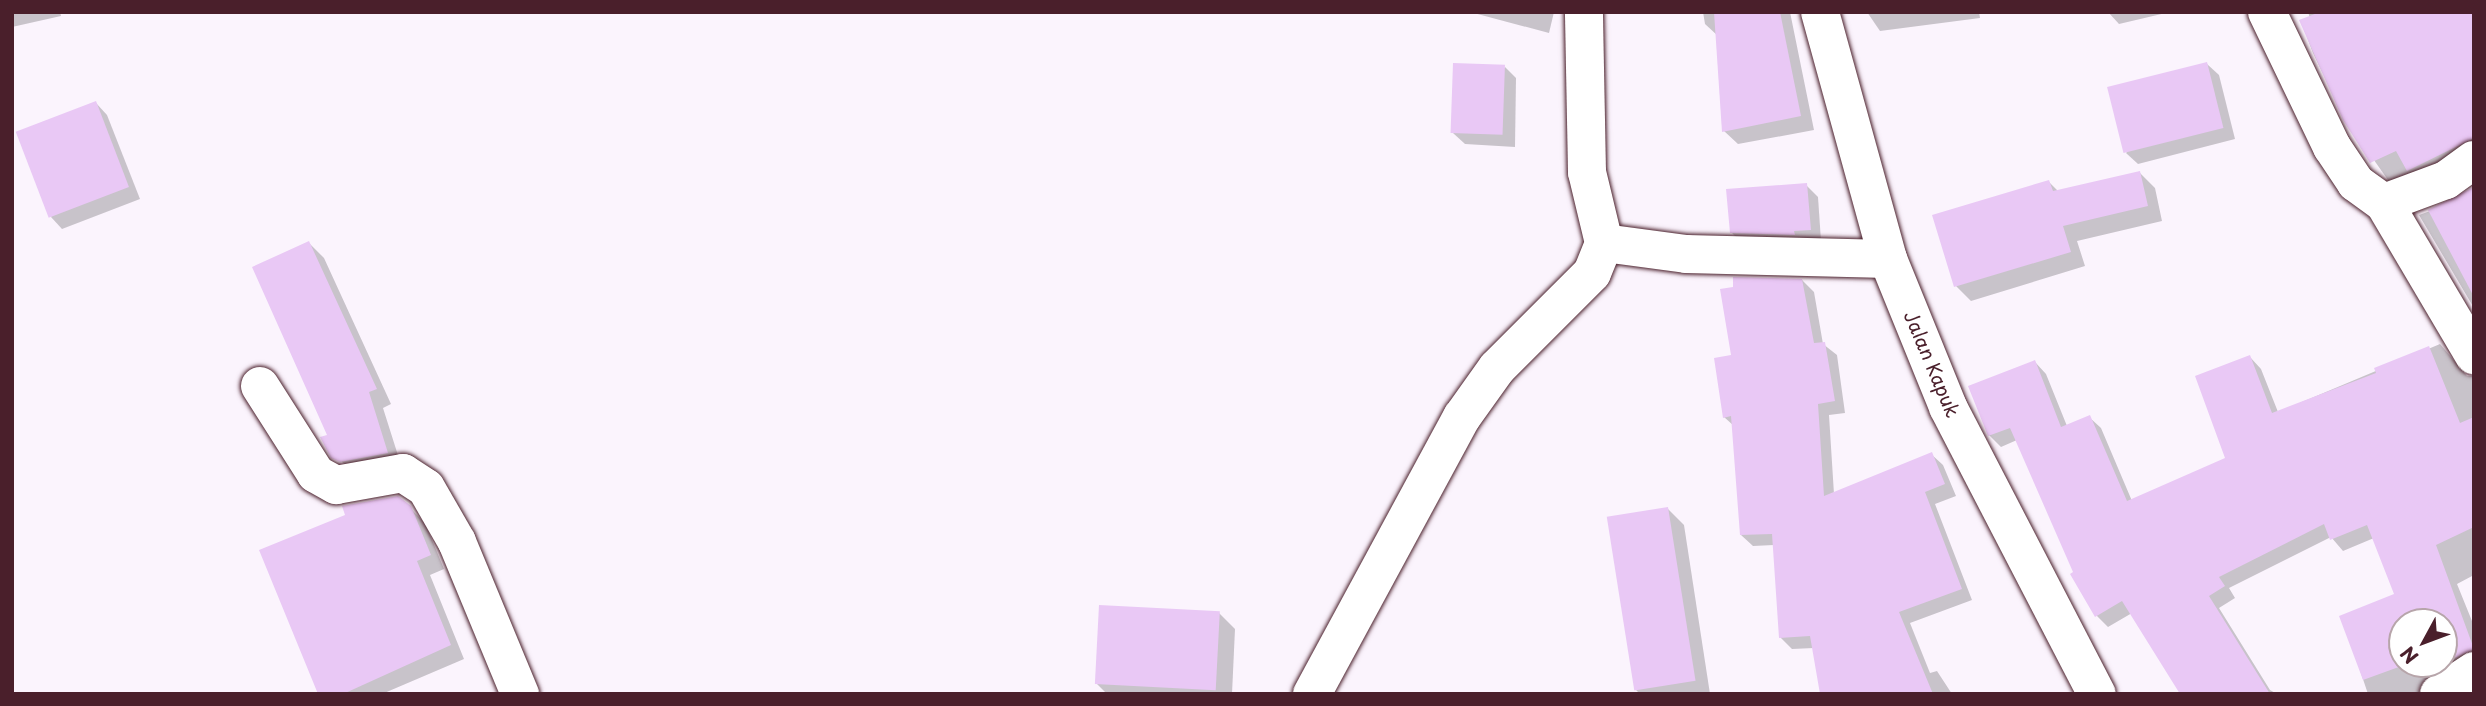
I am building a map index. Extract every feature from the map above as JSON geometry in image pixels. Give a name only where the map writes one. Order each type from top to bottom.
[{"type":"street","points":[[1312,694],[1461,417],[1497,368],[1592,273],[1604,243],[1587,172],[1584,12]]},
{"type":"street","name":"Jalan Kapuk","points":[[1820,12],[1888,259],[1948,407],[2097,694]]},
{"type":"street","points":[[2267,12],[2332,147],[2356,183],[2384,203],[2474,355]]},
{"type":"street","points":[[2384,203],[2445,180],[2474,160]]},
{"type":"street","points":[[1604,243],[1686,254],[1888,259]]},
{"type":"street","points":[[260,386],[316,474],[336,485],[403,473],[426,488],[457,542],[520,694]]},
{"type":"street","points":[[2439,694],[2474,671]]},
{"type":"building","points":[[1714,12],[1780,12],[1801,116],[1722,132]]},
{"type":"building","points":[[2320,12],[2474,12],[2474,138],[2407,171],[2396,151],[2370,163],[2343,120],[2299,20]]},
{"type":"building","points":[[2207,62],[2223,128],[2124,153],[2107,87]]},
{"type":"building","points":[[1453,63],[1505,65],[1503,135],[1451,133]]},
{"type":"building","points":[[96,101],[129,187],[49,218],[16,132]]},
{"type":"building","points":[[2140,171],[2148,206],[2063,226],[2071,252],[1954,287],[1932,215],[2049,180],[2053,191]]},
{"type":"building","points":[[1807,183],[1811,230],[1794,231],[1795,235],[1730,233],[1726,189]]},
{"type":"building","points":[[2474,187],[2474,297],[2428,210]]},
{"type":"building","points":[[309,241],[377,389],[369,392],[388,453],[340,462],[331,458],[320,437],[327,435],[252,267]]},
{"type":"building","points":[[1733,277],[1802,279],[1814,343],[1825,342],[1835,401],[1818,404],[1824,496],[1932,452],[1945,484],[1925,492],[1962,589],[1899,612],[1933,694],[1820,694],[1810,636],[1779,638],[1772,534],[1740,535],[1731,416],[1723,418],[1714,358],[1731,355],[1720,289],[1733,287]]},
{"type":"building","points":[[2429,346],[2460,423],[2474,417],[2474,527],[2436,545],[2474,649],[2458,656],[2458,608],[2388,608],[2388,671],[2363,680],[2339,616],[2394,594],[2367,525],[2330,540],[2324,524],[2219,577],[2225,586],[2209,596],[2270,694],[2180,694],[2122,601],[2095,617],[2070,574],[2073,572],[2010,428],[1988,436],[1968,386],[2035,360],[2061,427],[2090,415],[2127,501],[2225,458],[2195,376],[2250,355],[2272,413],[2376,373],[2374,368]]},
{"type":"building","points":[[398,496],[411,506],[431,555],[417,561],[451,645],[343,694],[318,694],[259,550],[345,515],[342,506]]},
{"type":"building","points":[[1668,507],[1696,681],[1634,691],[1607,517]]},
{"type":"building","points":[[1099,605],[1220,611],[1216,690],[1095,684]]}]
